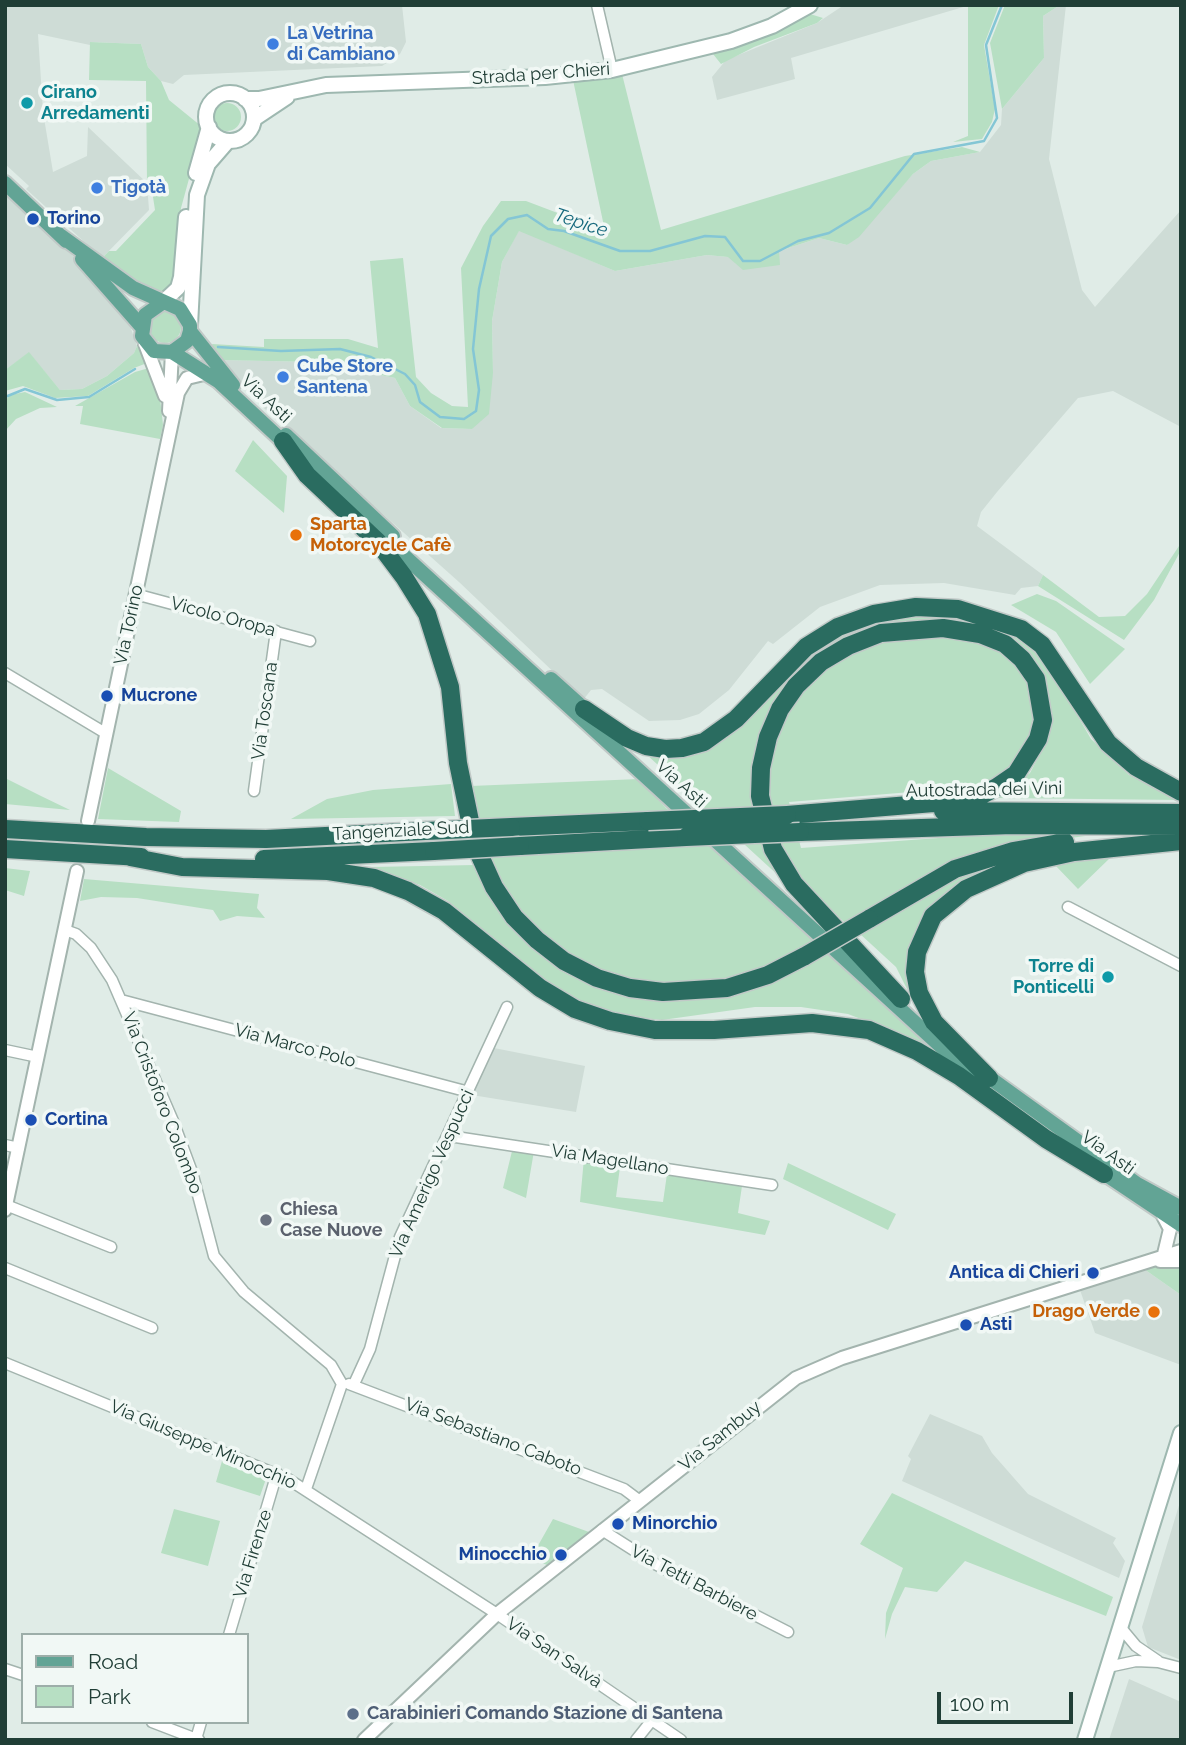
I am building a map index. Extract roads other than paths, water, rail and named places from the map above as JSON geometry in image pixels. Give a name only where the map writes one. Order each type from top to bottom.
[{"type":"highway","points":[[282,441],[307,475],[377,541],[427,614],[450,687],[458,763],[475,845],[494,887],[514,917],[537,940],[564,961],[597,978],[629,988],[663,992],[727,988],[768,975],[805,956],[955,869],[1013,851],[1079,841],[1181,839]]},
{"type":"highway","points":[[584,709],[626,738],[646,746],[665,750],[682,748],[704,742],[736,719],[806,648],[838,627],[874,614],[916,607],[958,609],[1021,629],[1042,645],[1108,743],[1136,767],[1181,792]]},
{"type":"highway","points":[[787,815],[946,802],[980,796],[997,787],[1016,774],[1038,739],[1043,720],[1036,679],[1022,659],[1005,645],[979,634],[943,628],[881,633],[848,646],[821,662],[796,686],[780,709],[768,737],[761,768],[760,796],[773,849],[794,884],[901,999]]},
{"type":"highway","name":"Autostrada dei Vini","points":[[787,815],[1023,810],[1181,813]]},
{"type":"highway","name":"Tangenziale Sud","points":[[5,829],[146,837],[266,839],[787,815]]},
{"type":"highway","name":"Autostrada dei Vini","points":[[800,832],[1013,825],[1181,826]]},
{"type":"highway","name":"Tangenziale Sud","points":[[5,849],[130,857],[267,859],[800,832]]},
{"type":"highway","points":[[989,1078],[934,1022],[919,993],[915,972],[917,953],[933,916],[966,890],[1024,863],[1073,852],[1181,839]]},
{"type":"highway","points":[[130,857],[182,867],[328,871],[374,878],[408,891],[444,911],[540,988],[575,1009],[610,1021],[655,1030],[714,1030],[813,1023],[869,1030],[917,1051],[959,1076],[1046,1139],[1104,1174]]},
{"type":"main road","name":"Strada per Chieri","points":[[245,99],[357,83],[545,77],[612,70],[731,41],[772,26],[810,5]]},
{"type":"main road","name":"Strada per Chieri","points":[[254,119],[267,108],[304,89]]},
{"type":"main road","points":[[5,183],[61,236],[141,326],[145,344],[154,351],[172,352],[187,341],[190,328],[197,195],[208,164],[228,141],[248,133],[254,119],[252,108],[245,99],[233,94],[215,100],[208,110],[209,127],[186,211],[178,288],[145,315],[141,326]]},
{"type":"main road","points":[[209,127],[217,137],[228,141]]},
{"type":"main road","points":[[61,236],[133,288],[180,309],[190,328]]},
{"type":"main road","name":"Via Asti","points":[[190,328],[233,385],[424,566],[989,1078],[1137,1184],[1181,1208]]},
{"type":"main road","name":"Via Asti","points":[[172,352],[208,373],[440,590],[953,1059],[999,1097],[1104,1174],[1181,1225]]},
{"type":"main road","points":[[1085,1740],[1181,1433]]},
{"type":"street","points":[[597,5],[612,70]]},
{"type":"street","name":"Via Torino","points":[[145,344],[169,407]]},
{"type":"street","name":"Via Torino","points":[[169,429],[172,352]]},
{"type":"street","name":"Via Torino","points":[[88,821],[169,429],[183,382],[192,375],[208,373]]},
{"type":"street","name":"Vicolo Oropa","points":[[135,594],[310,641]]},
{"type":"street","name":"Via Toscana","points":[[254,790],[276,631]]},
{"type":"street","points":[[5,673],[107,734]]},
{"type":"street","points":[[77,870],[6,1208],[111,1247]]},
{"type":"street","points":[[1068,907],[1181,966]]},
{"type":"street","name":"Via Cristoforo Colombo","points":[[65,930],[76,934],[96,955],[121,1000],[187,1160],[214,1256],[244,1292],[331,1365],[342,1384]]},
{"type":"street","name":"Via Marco Polo","points":[[121,1000],[469,1092]]},
{"type":"street","name":"Via Amerigo Vespucci","points":[[354,1384],[370,1349],[400,1237],[507,1007]]},
{"type":"street","points":[[5,1050],[38,1057]]},
{"type":"street","name":"Via Magellano","points":[[449,1136],[772,1185]]},
{"type":"street","points":[[5,1144],[19,1148]]},
{"type":"street","points":[[1162,1214],[1170,1229],[1164,1254]]},
{"type":"street","name":"Via Sambuy","points":[[364,1740],[497,1615],[769,1396],[807,1371],[1164,1254],[1181,1251]]},
{"type":"street","name":"Via Sambuy","points":[[1149,1261],[1181,1261]]},
{"type":"street","points":[[5,1268],[152,1328]]},
{"type":"street","name":"Via Giuseppe Minocchio","points":[[5,1363],[277,1473],[306,1489],[497,1615]]},
{"type":"street","points":[[306,1489],[342,1384]]},
{"type":"street","name":"Via Sebastiano Caboto","points":[[342,1384],[354,1384],[624,1489],[640,1500]]},
{"type":"street","name":"Via Firenze","points":[[230,1633],[277,1473]]},
{"type":"street","name":"Via Tetti Barbiere","points":[[603,1530],[657,1565],[788,1632]]},
{"type":"street","name":"Via San Salvà","points":[[497,1615],[681,1740]]},
{"type":"street","points":[[1121,1628],[1136,1646],[1158,1662]]},
{"type":"street","points":[[1108,1667],[1136,1661],[1158,1662],[1181,1668]]},
{"type":"street","points":[[636,1740],[652,1720]]},
{"type":"street","points":[[157,1724],[198,1739]]},
{"type":"waterway","name":"Tepice","points":[[218,347],[281,351],[340,349],[371,357],[405,374],[415,385],[420,402],[440,417],[464,419],[476,411],[479,390],[473,349],[479,289],[491,236],[508,219],[527,215],[548,229],[564,231],[620,251],[650,251],[705,236],[725,237],[743,261],[760,261],[798,241],[829,233],[870,208],[914,154],[984,141],[997,118],[986,45],[1002,5]]},
{"type":"waterway","name":"Tepice","points":[[5,397],[25,389],[57,400],[89,397],[135,369]]},
{"type":"place","name":"La Vetrina di Cambiano","points":[[273,44]]},
{"type":"place","name":"Cirano Arredamenti","points":[[27,103]]},
{"type":"place","name":"Tigotà","points":[[97,188]]},
{"type":"place","name":"Torino","points":[[33,219]]},
{"type":"place","name":"Cube Store Santena","points":[[283,377]]},
{"type":"place","name":"Sparta Motorcycle Cafè","points":[[296,535]]},
{"type":"place","name":"Mucrone","points":[[107,696]]},
{"type":"place","name":"Torre di Ponticelli","points":[[1108,977]]},
{"type":"place","name":"Cortina","points":[[31,1120]]},
{"type":"place","name":"Chiesa Case Nuove","points":[[266,1220]]},
{"type":"place","name":"Antica di Chieri","points":[[1093,1273]]},
{"type":"place","name":"Drago Verde","points":[[1154,1312]]},
{"type":"place","name":"Asti","points":[[966,1325]]},
{"type":"place","name":"Minorchio","points":[[618,1524]]},
{"type":"place","name":"Minocchio","points":[[561,1555]]},
{"type":"place","name":"Carabinieri Comando Stazione di Santena","points":[[353,1714]]}]
